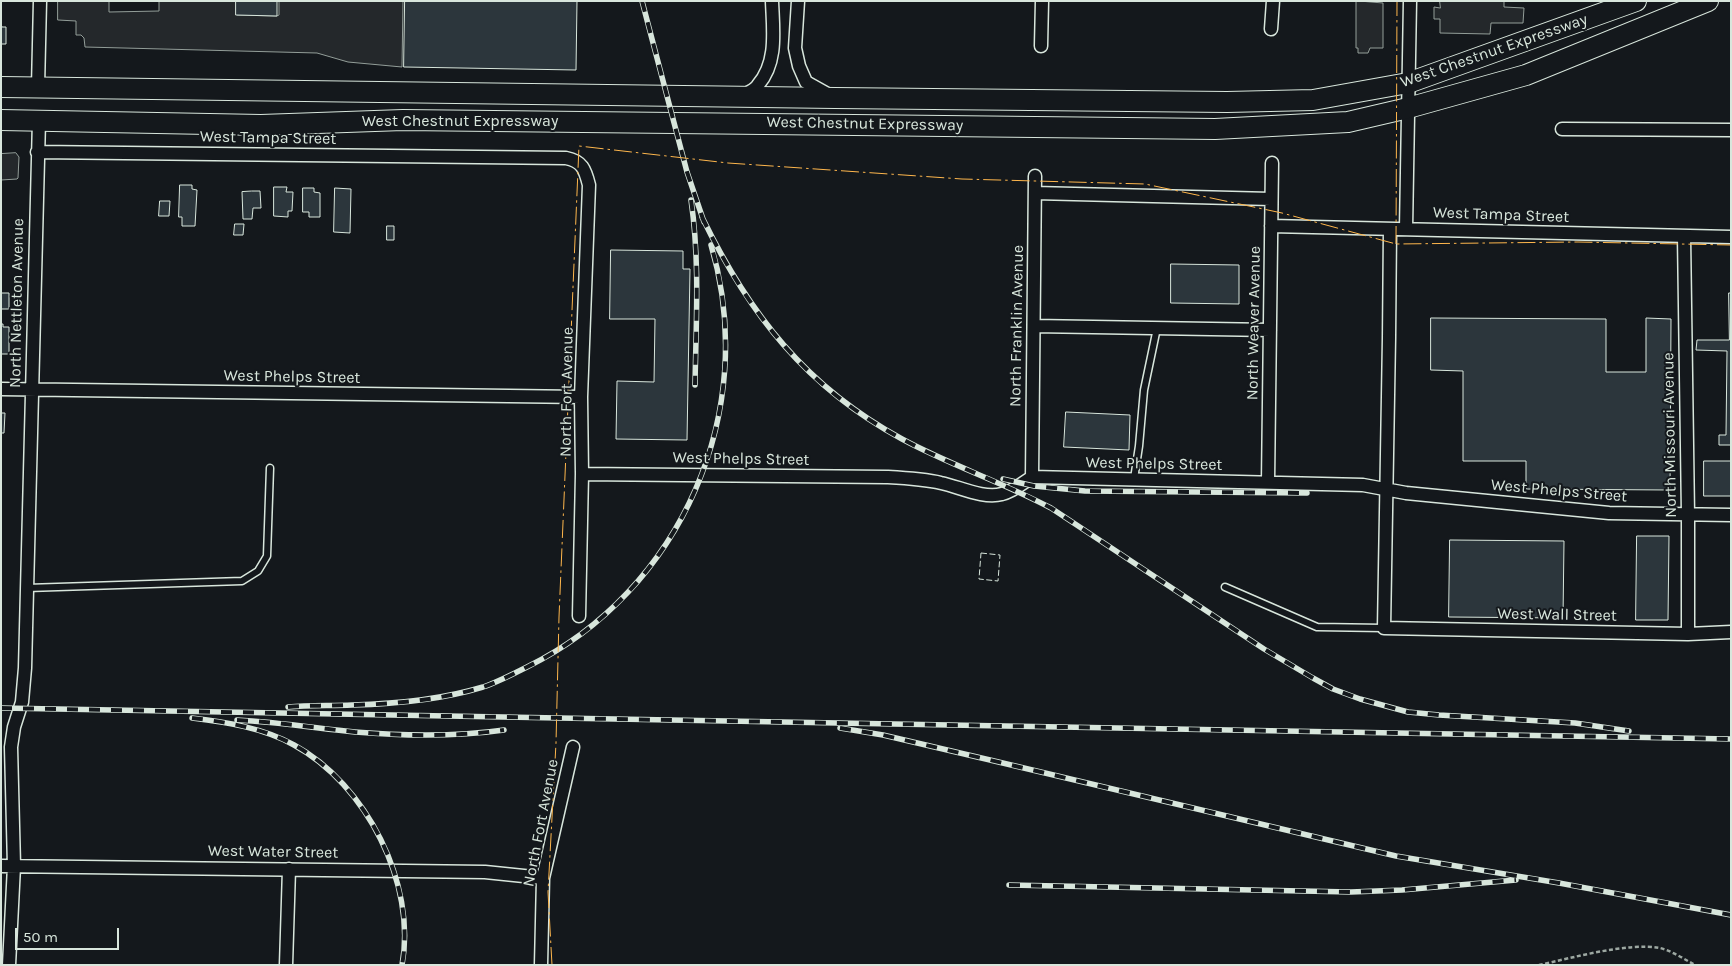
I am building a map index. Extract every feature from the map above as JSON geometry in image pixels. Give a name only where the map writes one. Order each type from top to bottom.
[{"type":"main road","name":"West Chestnut Expressway","points":[[1,86],[741,97],[1227,102],[1313,100],[1408,83],[1636,1]]},
{"type":"main road","name":"West Chestnut Expressway","points":[[1,120],[261,125],[403,120],[1215,129],[1348,122],[1408,108],[1526,75],[1708,1]]},
{"type":"street","points":[[38,87],[40,1]]},
{"type":"street","points":[[741,97],[758,86],[770,66],[773,50],[772,1]]},
{"type":"street","points":[[798,1],[795,48],[799,66],[806,82],[835,98]]},
{"type":"street","points":[[1041,46],[1042,1]]},
{"type":"street","points":[[1271,30],[1273,1]]},
{"type":"street","points":[[1406,229],[1410,1]]},
{"type":"street","name":"North Nettleton Avenue","points":[[9,965],[7,866],[11,747],[24,690],[39,120]]},
{"type":"street","points":[[1562,128],[1731,130]]},
{"type":"street","name":"West Tampa Street","points":[[37,152],[566,158],[577,160],[584,169]]},
{"type":"street","name":"North Weaver Avenue","points":[[1268,482],[1272,163]]},
{"type":"street","name":"North Fort Avenue","points":[[579,616],[582,474],[581,397],[589,185],[584,169]]},
{"type":"street","name":"North Franklin Avenue","points":[[1032,477],[1035,176]]},
{"type":"street","points":[[1035,193],[1271,199]]},
{"type":"street","name":"West Tampa Street","points":[[1271,226],[1731,237]]},
{"type":"street","points":[[1384,628],[1390,229]]},
{"type":"street","name":"North Missouri Avenue","points":[[1684,236],[1688,634]]},
{"type":"street","points":[[1034,326],[1270,330]]},
{"type":"street","name":"West Phelps Street","points":[[1,389],[581,397]]},
{"type":"street","name":"West Phelps Street","points":[[582,474],[914,478],[996,496],[1005,494],[1032,477],[1363,485],[1387,490],[1600,513],[1731,516]]},
{"type":"street","name":"West Wall Street","points":[[1384,628],[1688,634],[1731,632]]},
{"type":"street","name":"North Fort Avenue","points":[[541,965],[543,878],[572,747]]},
{"type":"street","name":"West Water Street","points":[[7,866],[485,872],[543,878]]},
{"type":"street","points":[[286,965],[289,869]]},
{"type":"lane","points":[[1134,480],[1144,390],[1157,328]]},
{"type":"lane","points":[[27,588],[242,581],[258,571],[267,556],[270,468]]},
{"type":"lane","points":[[1225,587],[1317,627],[1384,628]]},
{"type":"path","points":[[1539,965],[1600,952],[1641,946],[1662,948],[1695,965]]},
{"type":"shaded area","points":[[58,1],[109,1],[109,12],[159,11],[159,1],[237,1],[237,15],[277,16],[279,15],[279,1],[403,1],[402,67],[348,62],[317,53],[85,47],[84,38],[81,35],[76,35],[76,21],[58,20]]},
{"type":"shaded area","points":[[1440,1],[1504,1],[1504,7],[1524,8],[1523,23],[1491,23],[1490,34],[1440,33],[1440,19],[1434,19],[1434,7],[1440,8]]},
{"type":"shaded area","points":[[1356,2],[1383,3],[1383,48],[1370,48],[1368,53],[1358,53],[1358,48],[1356,48]]},
{"type":"shaded area","points":[[16,153],[19,157],[18,178],[1,180],[1,154]]},
{"type":"building","points":[[236,1],[277,1],[277,16],[236,15]]},
{"type":"building","points":[[405,1],[577,1],[576,70],[404,67]]},
{"type":"building","points":[[1,25],[6,27],[6,44],[1,44]]},
{"type":"building","points":[[180,185],[192,185],[192,189],[197,190],[195,226],[182,226],[182,217],[179,217]]},
{"type":"building","points":[[274,187],[287,187],[286,192],[293,192],[292,211],[288,211],[288,217],[274,216]]},
{"type":"building","points":[[303,188],[314,188],[314,192],[320,193],[320,217],[309,217],[309,212],[303,212]]},
{"type":"building","points":[[335,188],[351,189],[350,233],[334,232]]},
{"type":"building","points":[[260,191],[261,208],[253,208],[252,219],[243,219],[242,192]]},
{"type":"building","points":[[160,201],[170,201],[169,216],[159,216]]},
{"type":"building","points":[[235,224],[244,224],[243,235],[234,235]]},
{"type":"building","points":[[387,226],[394,226],[394,240],[387,240]]},
{"type":"building","points":[[611,250],[683,251],[683,269],[690,269],[687,440],[616,439],[617,381],[654,382],[655,319],[610,319]]},
{"type":"building","points":[[1171,264],[1239,265],[1239,304],[1171,303]]},
{"type":"building","points":[[1,293],[9,293],[9,309],[1,309]]},
{"type":"building","points":[[1729,293],[1731,293],[1731,445],[1719,445],[1719,435],[1726,435],[1727,351],[1696,350],[1697,340],[1729,340]]},
{"type":"building","points":[[1431,318],[1606,319],[1606,372],[1646,372],[1646,318],[1671,319],[1670,490],[1526,489],[1526,461],[1463,461],[1463,371],[1431,370]]},
{"type":"building","points":[[1,324],[3,324],[3,327],[9,327],[9,354],[1,354]]},
{"type":"building","points":[[1066,412],[1130,415],[1129,450],[1064,447]]},
{"type":"building","points":[[1,413],[5,413],[4,433],[1,433]]},
{"type":"building","points":[[1704,461],[1731,461],[1731,496],[1704,496]]},
{"type":"building","points":[[1637,536],[1669,536],[1668,620],[1636,620]]},
{"type":"building","points":[[1450,540],[1564,541],[1563,618],[1449,617]]},
{"type":"railway","points":[[642,1],[687,172],[704,222]]},
{"type":"railway","points":[[691,200],[696,246],[697,316],[695,385]]},
{"type":"railway","points":[[702,217],[720,252],[761,316],[784,345],[837,396],[868,419],[902,439],[1051,508],[1264,649],[1313,678],[1333,689],[1360,699],[1408,712],[1575,723],[1629,731]]},
{"type":"railway","points":[[288,707],[401,702],[451,695],[483,687],[527,667],[581,634],[628,592],[666,544],[696,489],[715,431],[725,370],[724,307],[711,245]]},
{"type":"railway","points":[[1003,479],[1034,486],[1085,491],[1307,493]]},
{"type":"railway","points":[[1,708],[1731,739]]},
{"type":"railway","points":[[192,718],[258,730],[282,739],[320,762],[343,784],[364,810],[381,839],[393,870],[402,902],[405,934],[402,965]]},
{"type":"railway","points":[[237,720],[392,734],[448,735],[504,730]]},
{"type":"railway","points":[[840,728],[883,735],[1396,856],[1559,883],[1731,915]]},
{"type":"railway","points":[[1009,885],[1351,892],[1402,890],[1516,880]]},
{"type":"fence","points":[[981,553],[1000,555],[998,581],[979,579],[981,553]]},
{"type":"power","points":[[1396,244],[1397,1]]},
{"type":"power","points":[[552,965],[548,892],[556,743],[559,617],[579,146],[728,163],[962,179],[1145,184],[1282,213],[1396,244],[1578,242],[1731,245]]}]
